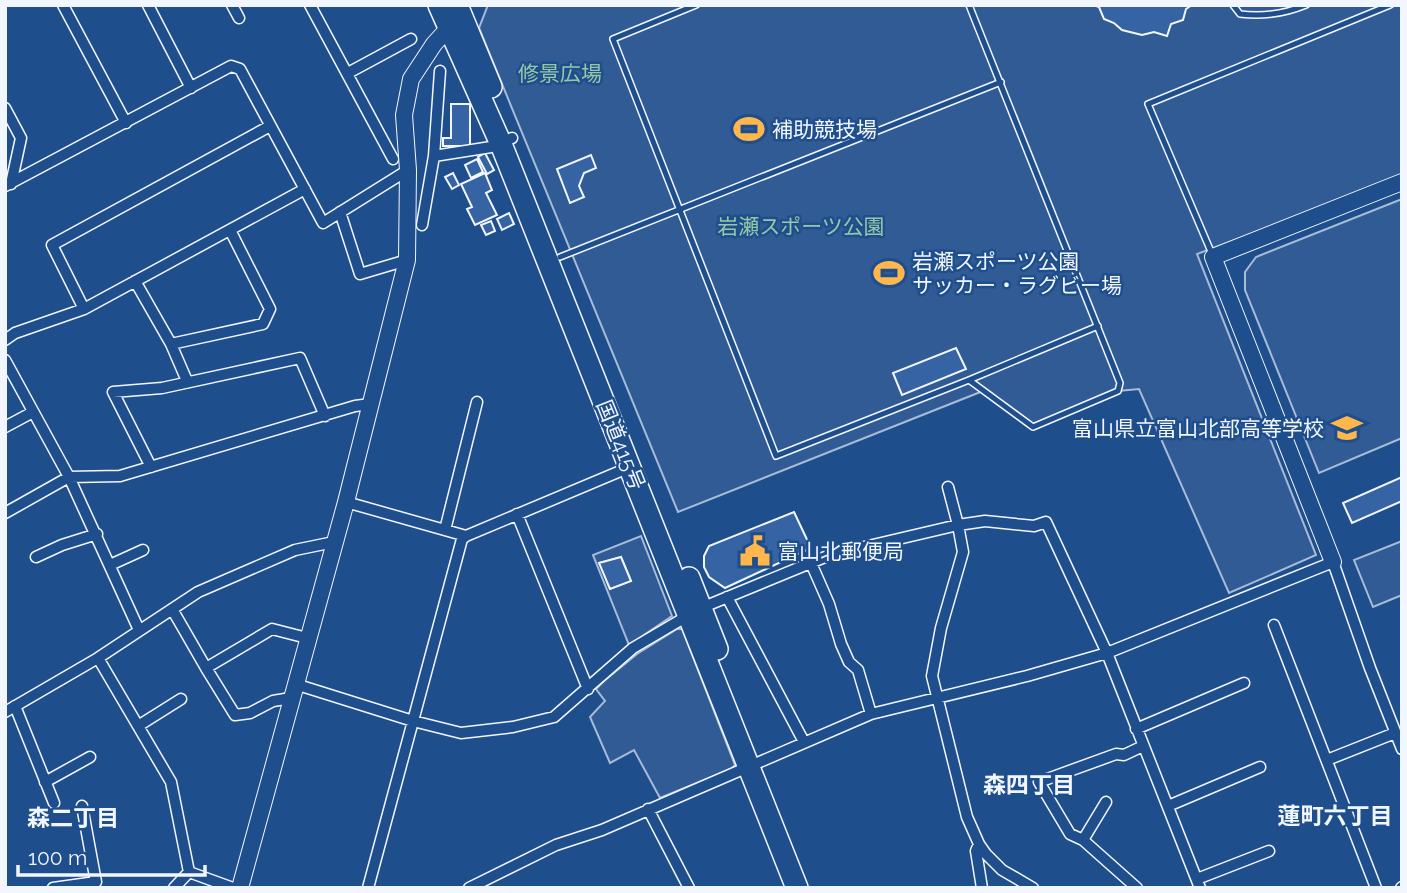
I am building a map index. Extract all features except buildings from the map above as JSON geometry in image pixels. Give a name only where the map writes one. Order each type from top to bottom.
[{"type":"highway","name":"国道415号","points":[[439,5],[458,13],[630,467],[694,611]]},
{"type":"highway","name":"国道415号","points":[[506,141],[560,257],[694,611],[755,763],[812,888]]},
{"type":"highway","name":"国道415号","points":[[755,763],[797,888]]},
{"type":"street","points":[[63,5],[126,123]]},
{"type":"street","points":[[148,5],[191,88]]},
{"type":"street","points":[[232,5],[239,18]]},
{"type":"street","points":[[310,5],[393,159]]},
{"type":"street","points":[[240,888],[346,502],[407,260],[408,170],[404,115],[411,79],[458,13]]},
{"type":"street","points":[[348,73],[411,39]]},
{"type":"street","points":[[8,185],[231,66],[240,69],[323,223],[408,170]]},
{"type":"street","points":[[422,225],[434,156],[440,71]]},
{"type":"street","points":[[5,108],[21,138],[8,185]]},
{"type":"street","points":[[85,309],[52,245],[270,126]]},
{"type":"street","points":[[382,138],[405,136]]},
{"type":"street","points":[[434,156],[506,141]]},
{"type":"street","points":[[1402,182],[1213,257],[1334,562],[1402,749]]},
{"type":"street","points":[[5,340],[15,333],[85,309],[305,189]]},
{"type":"street","points":[[340,212],[360,274],[407,260]]},
{"type":"street","points":[[171,344],[263,324],[271,309],[230,230]]},
{"type":"street","points":[[135,281],[171,344],[187,381]]},
{"type":"street","points":[[151,467],[113,392],[162,388],[300,358],[325,416]]},
{"type":"street","points":[[5,360],[69,477],[139,630]]},
{"type":"street","points":[[446,530],[477,402]]},
{"type":"street","points":[[5,513],[69,477],[120,476],[371,404]]},
{"type":"street","points":[[5,428],[33,412]]},
{"type":"street","points":[[368,888],[462,539],[630,467]]},
{"type":"street","points":[[948,488],[963,552],[941,628],[932,676],[967,817],[979,844],[1002,870],[1033,888]]},
{"type":"street","points":[[346,502],[466,536]]},
{"type":"street","points":[[517,514],[588,689]]},
{"type":"street","points":[[172,609],[235,715],[250,713],[293,691],[461,733],[513,727],[554,718],[632,648],[694,611],[830,555],[958,525],[985,521],[1034,526],[1046,522],[1107,653],[1198,884],[1269,851]]},
{"type":"street","points":[[36,557],[97,534]]},
{"type":"street","points":[[54,803],[10,709],[98,658],[198,593],[295,550],[334,542]]},
{"type":"street","points":[[110,565],[142,550]]},
{"type":"street","points":[[469,888],[556,845],[602,830],[871,714],[1027,676],[1107,653],[1334,562]]},
{"type":"street","points":[[811,563],[829,604],[841,644],[849,662],[858,670],[871,714]]},
{"type":"street","points":[[727,597],[804,742]]},
{"type":"street","points":[[1274,625],[1376,888]]},
{"type":"street","points":[[206,668],[272,629],[307,638]]},
{"type":"street","points":[[98,658],[172,782],[189,872]]},
{"type":"street","points":[[1136,729],[1244,684]]},
{"type":"street","points":[[138,726],[181,699]]},
{"type":"street","points":[[1327,760],[1395,733]]},
{"type":"street","points":[[1138,888],[1083,840],[1070,834],[1039,782],[1116,754],[1124,755],[1143,746]]},
{"type":"street","points":[[45,782],[90,757]]},
{"type":"street","points":[[1168,806],[1260,767]]},
{"type":"street","points":[[1083,840],[1106,802]]},
{"type":"street","points":[[53,888],[96,881],[82,806]]},
{"type":"street","points":[[648,809],[688,888]]},
{"type":"street","points":[[979,844],[976,851],[982,888]]},
{"type":"street","points":[[174,888],[189,872]]},
{"type":"street","points":[[189,872],[233,888]]},
{"type":"lane","points":[[696,5],[612,39],[776,456],[1098,326]]},
{"type":"lane","points":[[969,5],[1120,383],[1118,391],[1033,427],[969,380]]},
{"type":"lane","points":[[1233,5],[1240,15],[1259,16],[1306,5]]},
{"type":"lane","points":[[1213,257],[1148,104],[1390,5]]},
{"type":"lane","points":[[560,257],[1001,82]]},
{"type":"shaded area","name":"岩瀬スポーツ公園","points":[[488,5],[1402,5],[1402,177],[1197,254],[1316,555],[1229,593],[1139,389],[1118,391],[1033,427],[983,391],[678,512],[479,28]]},
{"type":"shaded area","name":"富山県立富山北部高等学校","points":[[1402,199],[1402,438],[1319,473],[1245,290],[1245,272],[1256,257]]},
{"type":"shaded area","points":[[641,536],[672,616],[629,645],[593,555]],"holes":[[[621,557],[631,581],[610,589],[600,563]]]},
{"type":"shaded area","points":[[1402,541],[1402,595],[1373,607],[1354,560]]},
{"type":"shaded area","points":[[677,629],[682,629],[735,765],[660,798],[634,750],[610,763],[590,717],[605,701],[596,689],[637,654]]},
{"type":"place","name":"補助競技場","points":[[749,129]]},
{"type":"place","name":"岩瀬スポーツ公園 サッカー・ラグビー場","points":[[889,273]]},
{"type":"place","name":"富山県立富山北部高等学校","points":[[1347,428]]},
{"type":"place","name":"富山北郵便局","points":[[755,551]]},
{"type":"district","name":"森四丁目","points":[[1029,784]]},
{"type":"district","name":"蓮町六丁目","points":[[1335,815]]},
{"type":"district","name":"森二丁目","points":[[73,817]]},
{"type":"park label","name":"修景広場","points":[[560,73]]}]
